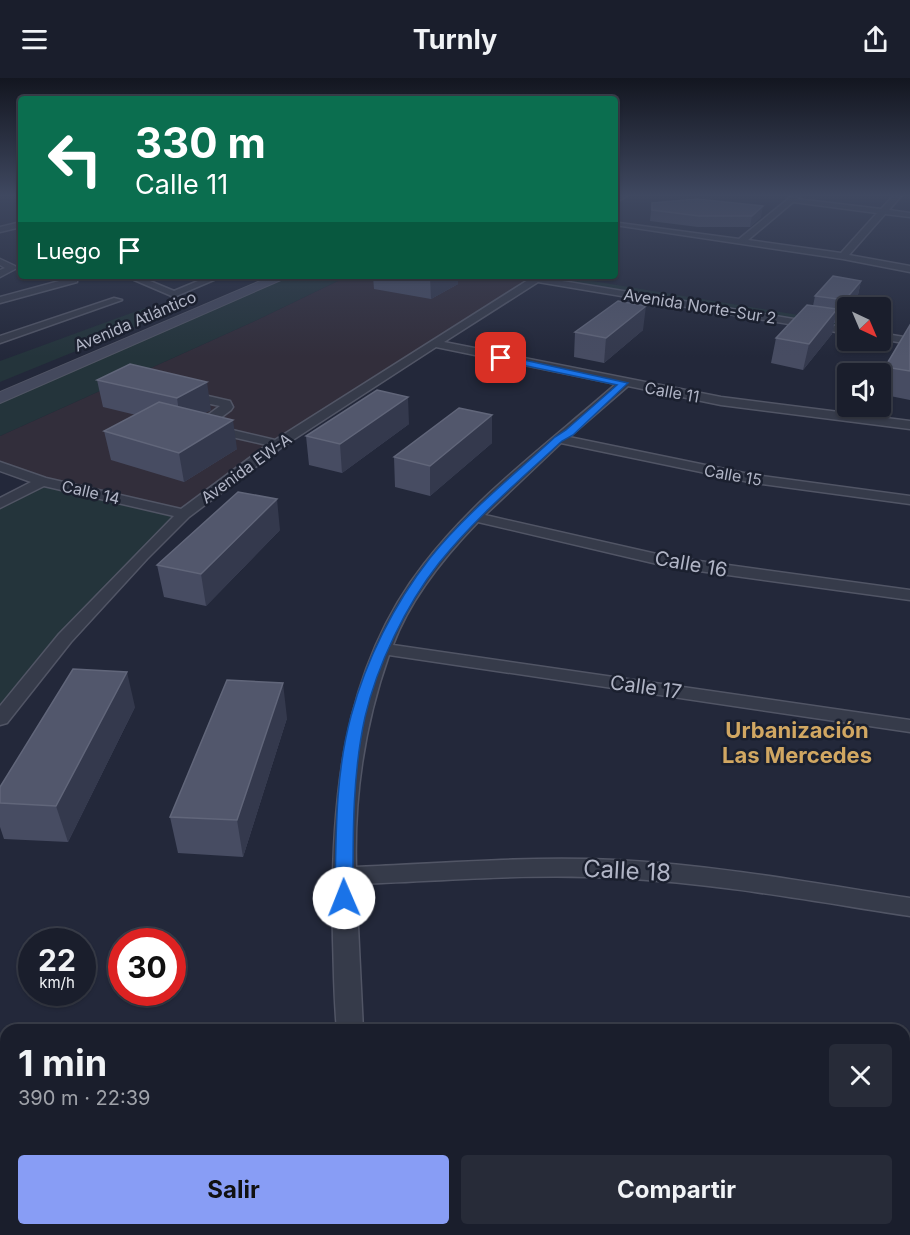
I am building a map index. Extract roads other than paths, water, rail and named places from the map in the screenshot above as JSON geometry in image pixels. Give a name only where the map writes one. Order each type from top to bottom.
[{"type":"main road","name":"Avenida Atlántico","points":[[0,382],[247,279]]},
{"type":"main road","name":"Avenida Atlántico","points":[[0,398],[277,279]]},
{"type":"street","points":[[796,249],[910,269]]},
{"type":"street","points":[[843,256],[850,249]]},
{"type":"street","points":[[0,262],[12,268],[0,274]]},
{"type":"street","points":[[137,279],[174,294],[211,279]]},
{"type":"street","name":"Avenida EW-A","points":[[0,719],[65,638],[184,514],[277,444],[536,279]]},
{"type":"street","name":"Avenida Norte-Sur 2","points":[[544,279],[837,329]]},
{"type":"street","name":"Avenida Norte-Sur 2","points":[[581,279],[837,320]]},
{"type":"street","points":[[0,300],[74,280]]},
{"type":"street","points":[[1,339],[117,300]]},
{"type":"street","points":[[891,330],[910,333]]},
{"type":"street","points":[[891,338],[910,341]]},
{"type":"street","name":"Calle 11","points":[[436,344],[624,383],[770,409],[910,425]]},
{"type":"street","points":[[350,1024],[343,876],[349,777],[358,718],[382,650],[413,590],[436,559],[475,517],[558,439],[624,383]]},
{"type":"street","points":[[174,392],[226,404],[227,407],[201,426],[277,444]]},
{"type":"street","name":"Calle 15","points":[[558,439],[754,479],[910,500]]},
{"type":"street","name":"Calle 14","points":[[0,466],[42,481],[184,514]]},
{"type":"street","points":[[0,504],[42,481]]},
{"type":"street","name":"Calle 16","points":[[475,517],[670,562],[910,595]]},
{"type":"street","name":"Calle 17","points":[[382,650],[910,726]]},
{"type":"street","name":"Calle 18","points":[[343,876],[545,868],[624,869],[758,883],[910,907]]},
{"type":"district","name":"Urbanización Las Mercedes","points":[[797,742]]}]
